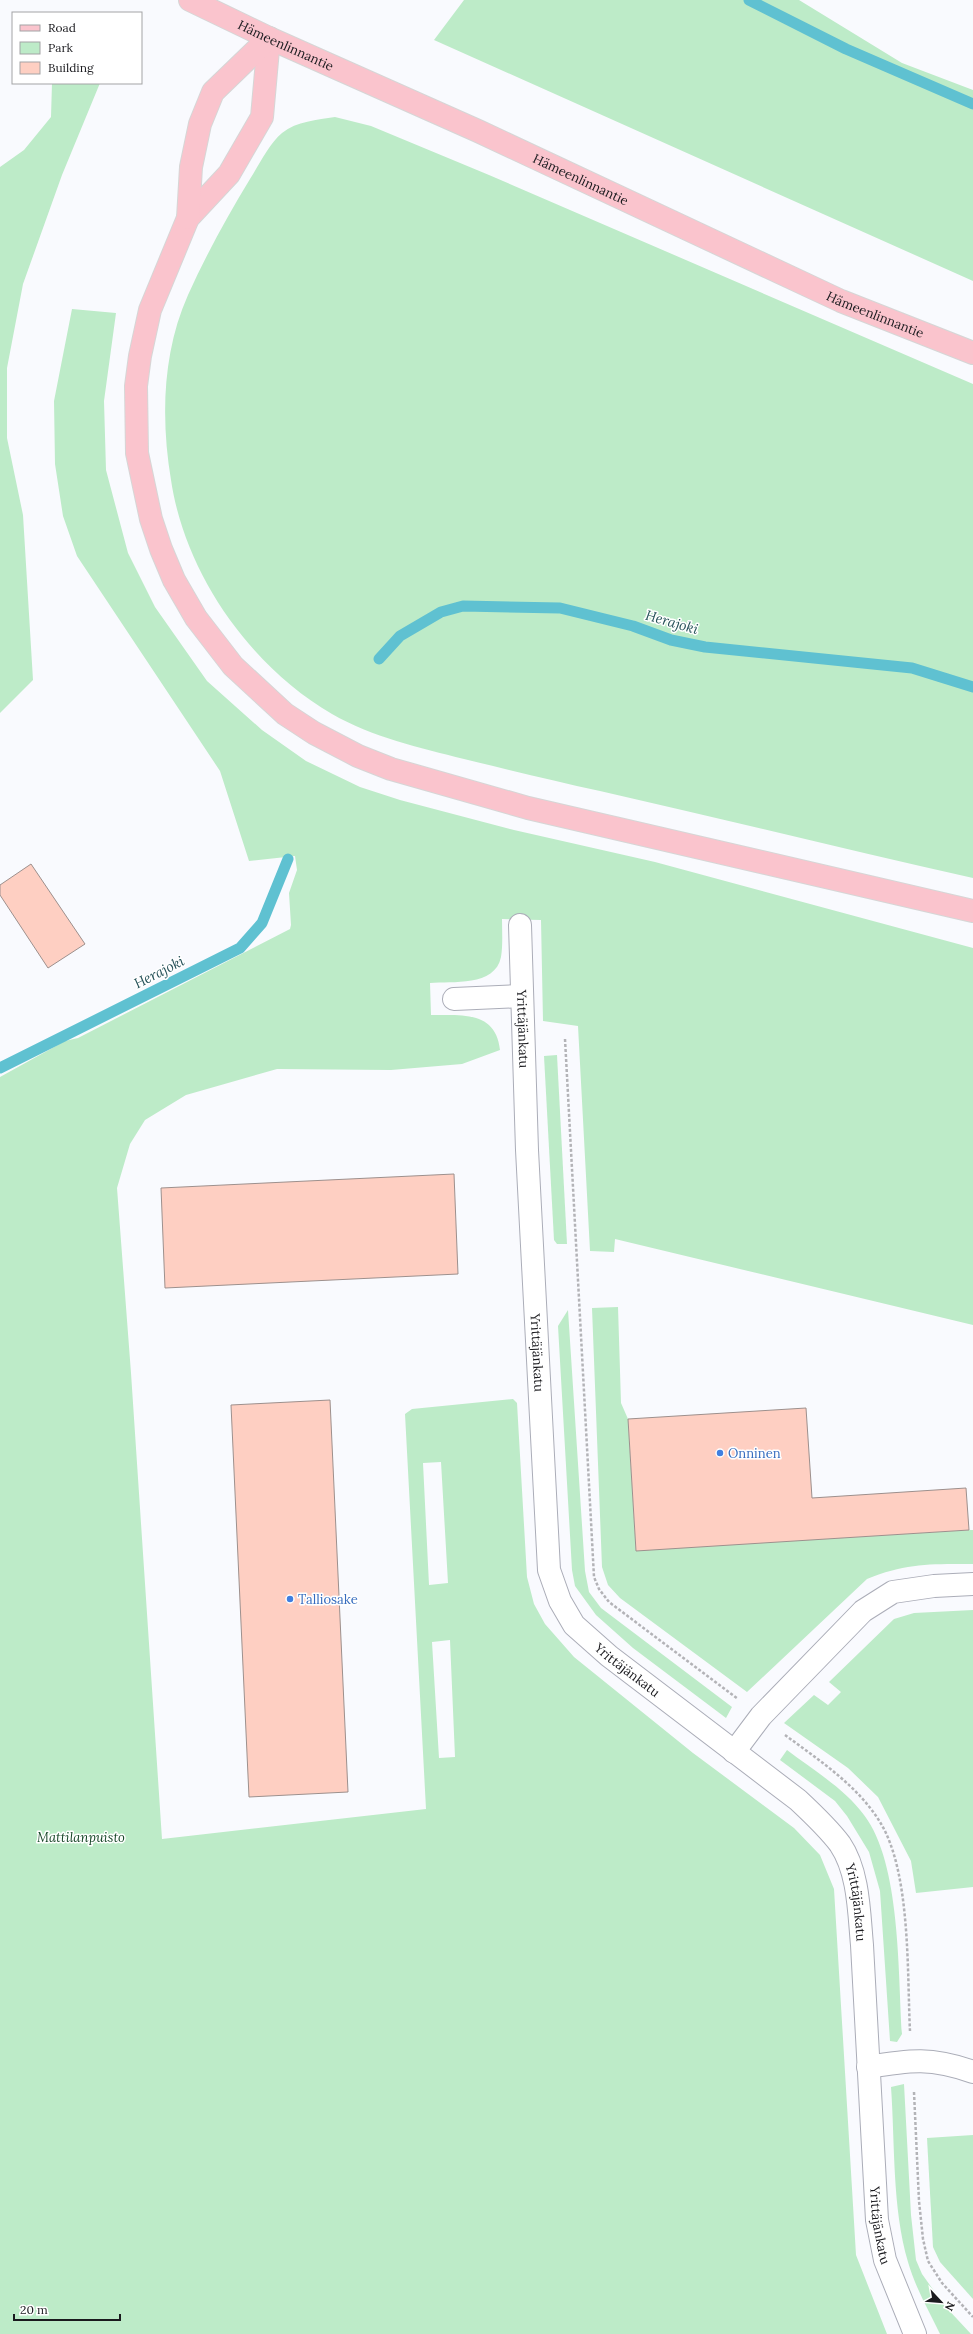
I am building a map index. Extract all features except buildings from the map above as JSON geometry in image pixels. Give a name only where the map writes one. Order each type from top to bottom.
[{"type":"main road","name":"Hämeenlinnantie","points":[[190,0],[269,38],[478,131],[841,301],[973,353]]},
{"type":"main road","points":[[188,218],[229,174],[262,117],[269,38]]},
{"type":"main road","points":[[269,38],[213,92],[200,124],[191,167],[188,218],[150,310],[140,356],[136,386],[137,453],[151,519],[174,580],[196,618],[233,666],[256,689],[285,714],[314,733],[358,756],[391,768],[528,808],[973,911]]},
{"type":"street","name":"Yrittäjänkatu","points":[[520,925],[526,1150],[549,1570],[560,1601],[574,1625],[609,1656],[798,1800],[819,1819],[844,1852],[852,1871],[858,1903],[862,1945],[877,2220],[884,2260],[915,2334]]},
{"type":"street","points":[[454,999],[522,996]]},
{"type":"street","points":[[734,1752],[761,1716],[863,1611],[893,1592],[934,1586],[973,1584]]},
{"type":"street","points":[[868,2067],[912,2060],[951,2064],[973,2072]]},
{"type":"path","points":[[565,1039],[594,1577],[599,1588],[610,1602],[845,1781],[867,1803],[881,1823],[893,1852],[902,1884],[922,2239],[928,2261],[942,2283],[973,2317]]},
{"type":"green space","points":[[464,0],[799,0],[902,63],[973,90],[973,281],[434,40]]},
{"type":"green space","points":[[52,84],[100,84],[62,175],[23,284],[7,368],[7,438],[23,515],[33,680],[0,713],[0,167],[24,150],[51,117]]},
{"type":"green space","points":[[335,117],[371,126],[489,175],[973,384],[973,878],[430,751],[396,741],[363,729],[332,714],[302,694],[274,670],[249,644],[226,614],[206,583],[191,549],[179,515],[171,480],[166,434],[165,410],[169,363],[179,317],[195,280],[241,193],[269,149],[282,133],[294,126],[301,123]]},
{"type":"green space","name":"Mattilanpuisto","points":[[72,309],[116,313],[104,401],[106,470],[128,553],[155,607],[207,681],[262,730],[306,761],[360,787],[400,800],[514,830],[655,862],[973,948],[973,1325],[615,1239],[614,1252],[590,1251],[578,1026],[543,1021],[541,920],[502,919],[501,957],[497,967],[482,978],[461,982],[430,983],[431,1015],[465,1016],[476,1018],[485,1022],[492,1028],[497,1037],[500,1050],[462,1064],[391,1070],[277,1069],[186,1095],[145,1120],[130,1144],[117,1188],[131,1373],[162,1839],[426,1809],[405,1414],[412,1409],[513,1399],[517,1403],[527,1577],[534,1604],[545,1624],[574,1657],[693,1753],[794,1828],[820,1855],[834,1889],[856,2255],[887,2334],[0,2334],[0,1077],[65,1041],[78,1038],[290,929],[289,893],[297,870],[295,856],[249,861],[220,771],[77,556],[63,516],[55,464],[54,401]],"holes":[[[441,1462],[448,1583],[429,1585],[423,1463]],[[450,1640],[455,1757],[439,1758],[432,1642]]]},
{"type":"green space","points":[[557,1055],[567,1244],[557,1244],[554,1240],[544,1056]]},
{"type":"green space","points":[[618,1307],[621,1403],[628,1419],[636,1550],[973,1530],[973,1564],[907,1567],[867,1579],[747,1692],[620,1598],[608,1585],[602,1567],[592,1308]]},
{"type":"green space","points":[[568,1310],[585,1571],[589,1592],[601,1608],[732,1707],[726,1718],[633,1648],[596,1615],[575,1586],[572,1570],[558,1326]]},
{"type":"green space","points":[[973,1610],[973,1887],[916,1893],[911,1861],[878,1797],[848,1768],[784,1723],[814,1695],[828,1705],[841,1692],[829,1682],[894,1619],[914,1613]]},
{"type":"green space","points":[[787,1750],[847,1796],[864,1815],[876,1836],[885,1861],[895,1920],[902,2034],[897,2042],[890,2041],[880,1891],[869,1852],[847,1816],[835,1801],[780,1760]]},
{"type":"green space","points":[[904,2084],[911,2215],[916,2260],[922,2274],[944,2305],[971,2334],[940,2334],[918,2290],[908,2262],[899,2220],[895,2175],[891,2087]]},
{"type":"green space","points":[[973,2135],[973,2299],[940,2262],[933,2247],[927,2138]]},
{"type":"waterway","points":[[749,0],[846,49],[973,104]]},
{"type":"waterway","name":"Herajoki","points":[[379,659],[400,636],[441,612],[463,606],[560,608],[633,626],[671,640],[705,647],[912,668],[973,687]]},
{"type":"waterway","name":"Herajoki","points":[[0,1068],[240,948],[262,923],[288,859]]},
{"type":"place","name":"Onninen","points":[[720,1453]]},
{"type":"place","name":"Talliosake","points":[[290,1599]]}]
